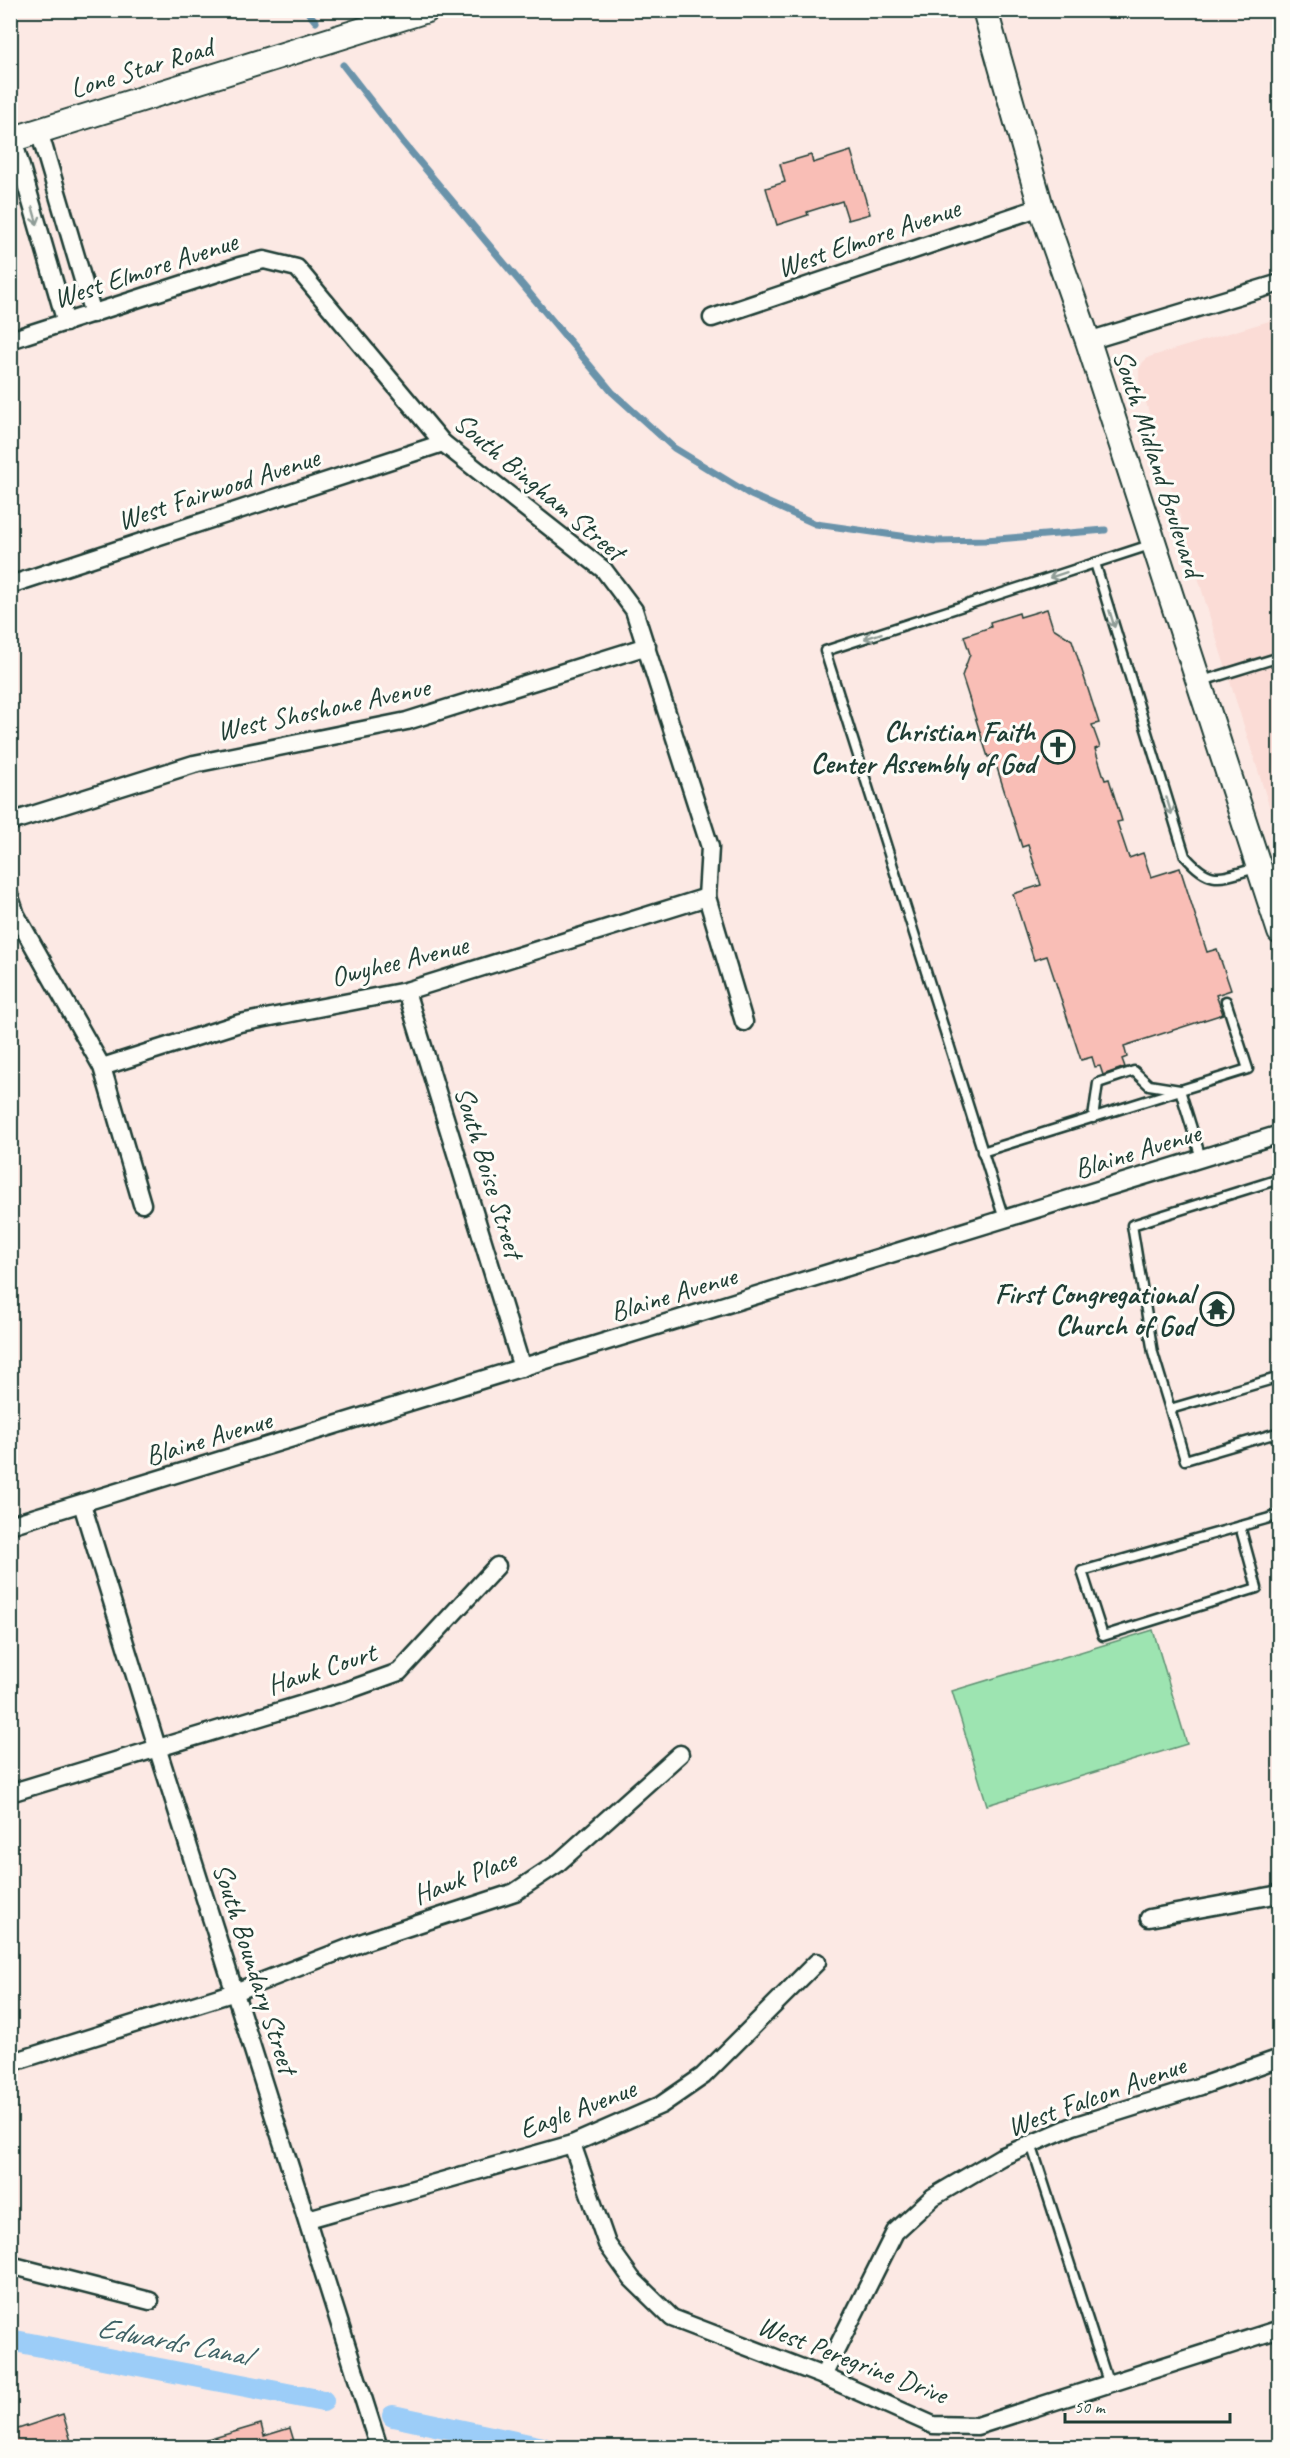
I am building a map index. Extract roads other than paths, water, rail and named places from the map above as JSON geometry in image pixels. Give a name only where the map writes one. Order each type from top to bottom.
[{"type":"main road","name":"Lone Star Road","points":[[12,140],[427,10]]},
{"type":"main road","name":"South Midland Boulevard","points":[[985,10],[1041,207],[1088,341],[1280,932]]},
{"type":"street","points":[[39,131],[93,314]]},
{"type":"street","points":[[12,140],[66,323]]},
{"type":"street","name":"West Elmore Avenue","points":[[712,318],[1041,207]]},
{"type":"street","name":"West Elmore Avenue","points":[[10,340],[239,266],[264,260],[297,268]]},
{"type":"street","name":"South Bingham Street","points":[[297,268],[443,443],[604,570],[634,610],[710,847],[707,897],[744,1022]]},
{"type":"street","points":[[1088,341],[1280,283]]},
{"type":"street","name":"West Fairwood Avenue","points":[[10,585],[443,443]]},
{"type":"street","name":"West Shoshone Avenue","points":[[10,822],[194,764],[407,721],[647,646]]},
{"type":"street","points":[[10,897],[16,915],[102,1067],[142,1204]]},
{"type":"street","name":"Owyhee Avenue","points":[[102,1067],[240,1023],[406,991],[707,897]]},
{"type":"street","name":"South Boise Street","points":[[406,991],[522,1368]]},
{"type":"street","name":"Blaine Avenue","points":[[10,1525],[1280,1134]]},
{"type":"street","name":"South Boundary Street","points":[[82,1504],[379,2448]]},
{"type":"street","name":"Hawk Court","points":[[10,1793],[346,1691],[399,1672],[497,1566]]},
{"type":"street","name":"Hawk Place","points":[[10,2062],[235,1992],[366,1941],[515,1892],[557,1864],[680,1754]]},
{"type":"street","points":[[1149,1918],[1278,1899]]},
{"type":"street","name":"Eagle Avenue","points":[[308,2218],[572,2144],[662,2105],[703,2076],[817,1962]]},
{"type":"street","name":"West Falcon Avenue","points":[[823,2376],[895,2232],[933,2198],[1001,2157],[1073,2126],[1202,2086],[1280,2058]]},
{"type":"street","name":"West Peregrine Drive","points":[[572,2144],[607,2244],[632,2279],[672,2318],[823,2376],[933,2425],[976,2426],[1280,2329]]},
{"type":"street","points":[[10,2265],[150,2301]]},
{"type":"lane","points":[[1004,1220],[825,651],[1154,544]]},
{"type":"lane","points":[[1095,563],[1185,856],[1199,872],[1215,877],[1258,867]]},
{"type":"lane","points":[[1198,682],[1280,657]]},
{"type":"lane","points":[[982,1152],[1248,1069],[1226,1001]]},
{"type":"lane","points":[[1093,1118],[1098,1083],[1134,1071],[1149,1085],[1180,1090]]},
{"type":"lane","points":[[1180,1090],[1201,1158]]},
{"type":"lane","points":[[1280,1191],[1276,1180],[1132,1225],[1153,1353],[1185,1460],[1280,1432]]},
{"type":"lane","points":[[1170,1409],[1280,1377]]},
{"type":"lane","points":[[1240,1526],[1257,1588],[1103,1636],[1082,1571],[1240,1526],[1280,1515]]},
{"type":"lane","points":[[1031,2144],[1109,2385]]},
{"type":"waterway","points":[[306,10],[316,22]]},
{"type":"waterway","points":[[343,65],[402,141],[612,392],[674,448],[751,495],[816,524],[936,541],[986,540],[1105,530]]},
{"type":"waterway","name":"Edwards Canal","points":[[10,2340],[323,2401]]},
{"type":"waterway","name":"Edwards Canal","points":[[393,2416],[543,2448]]},
{"type":"place","name":"Christian Faith Center Assembly of God","points":[[1058,747]]},
{"type":"place","name":"First Congregational Church of God","points":[[1217,1309]]}]
